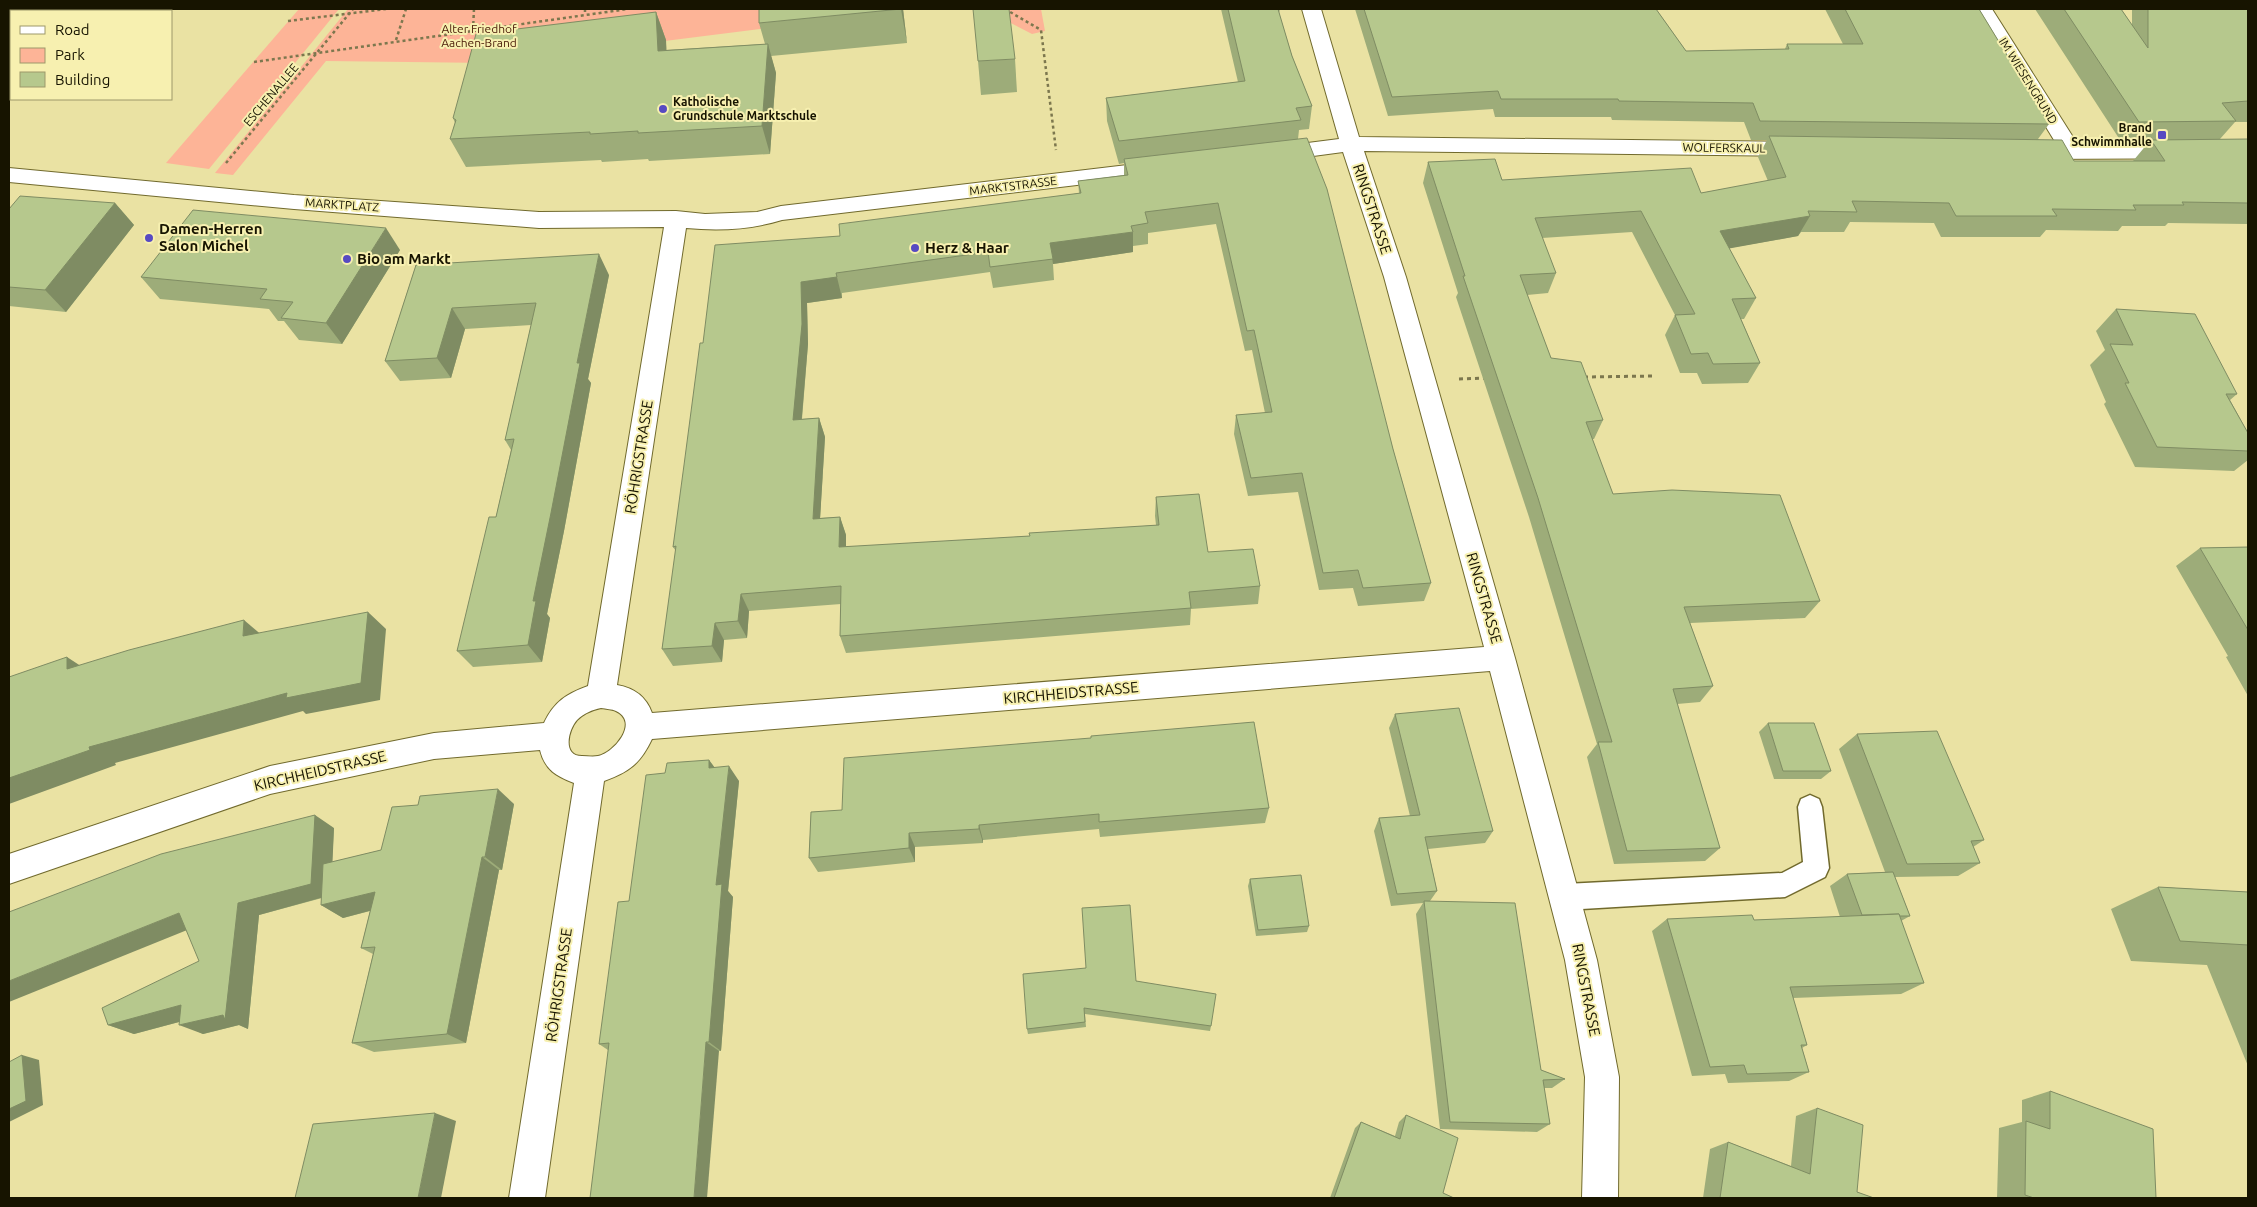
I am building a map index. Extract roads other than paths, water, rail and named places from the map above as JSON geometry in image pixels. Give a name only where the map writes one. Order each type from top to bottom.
[{"type":"street","name":"RINGSTRASSE","points":[[1310,9],[1394,277],[1501,658],[1582,960],[1602,1077],[1600,1198]]},
{"type":"street","name":"IM WIESENGRUND","points":[[1983,9],[2072,152]]},
{"type":"street","name":"WOLFERSKAUL","points":[[1351,144],[1816,149]]},
{"type":"street","points":[[1256,157],[1351,144]]},
{"type":"street","points":[[2013,152],[2248,151]]},
{"type":"street","name":"MARKTSTRASSE","points":[[676,219],[705,222],[757,220],[781,213],[1180,166]]},
{"type":"street","name":"MARKTPLATZ","points":[[9,175],[202,193],[539,220],[676,219]]},
{"type":"street","name":"RÖHRIGSTRASSE","points":[[601,695],[676,219]]},
{"type":"street","name":"KIRCHHEIDSTRASSE","points":[[641,728],[1501,658]]},
{"type":"street","points":[[601,695],[618,695],[630,701],[640,714],[641,728],[639,738],[631,751],[618,762],[590,773],[570,769],[559,761],[553,749],[553,736],[558,722],[568,710],[584,699],[601,695]]},
{"type":"street","name":"KIRCHHEIDSTRASSE","points":[[9,869],[270,780],[434,746],[553,736]]},
{"type":"street","name":"RÖHRIGSTRASSE","points":[[527,1198],[590,773]]},
{"type":"lane","points":[[1565,897],[1785,885],[1816,868],[1810,807]]},
{"type":"place","name":"Katholische Grundschule Marktschule","points":[[663,109]]},
{"type":"place","name":"Brand Schwimmhalle","points":[[2162,135]]},
{"type":"place","name":"Damen-Herren Salon Michel","points":[[149,238]]},
{"type":"place","name":"Herz & Haar","points":[[915,248]]},
{"type":"place","name":"Bio am Markt","points":[[347,259]]},
{"type":"park label","name":"Alter Friedhof Aachen-Brand","points":[[479,36]]}]
